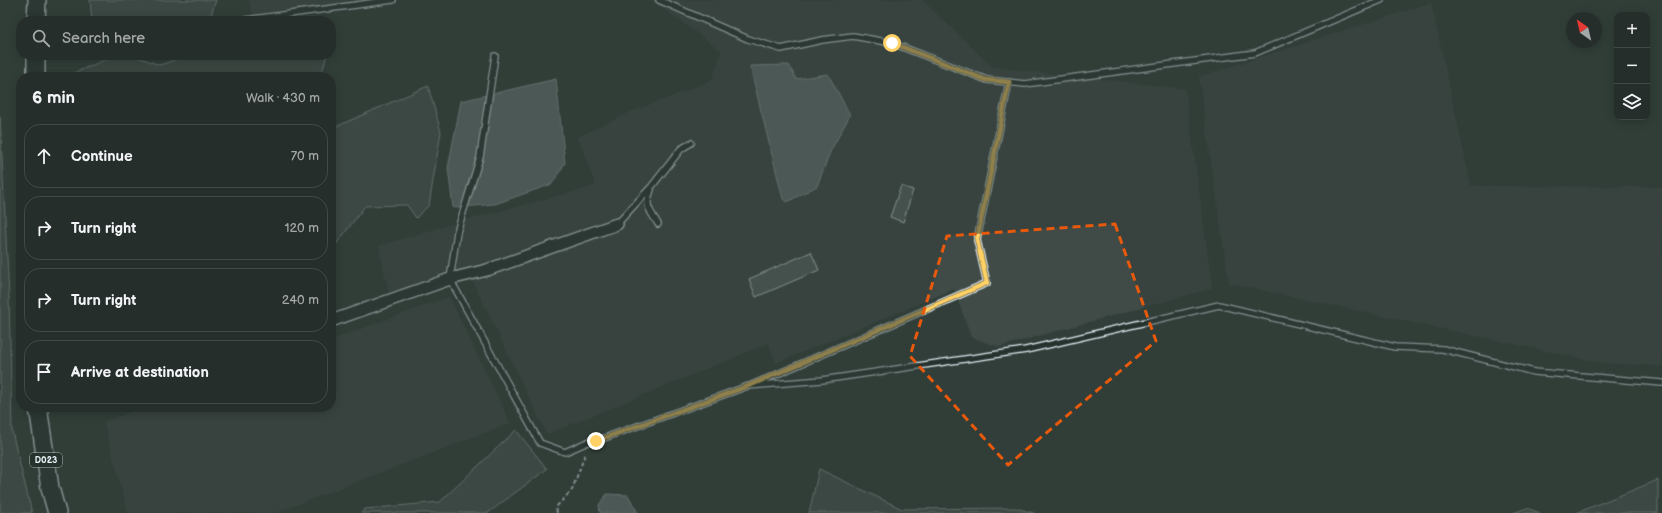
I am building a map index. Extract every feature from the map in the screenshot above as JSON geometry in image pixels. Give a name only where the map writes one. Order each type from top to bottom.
[{"type":"main road","points":[[36,0],[36,16]]},
{"type":"main road","points":[[36,60],[36,72]]},
{"type":"main road","name":"D023","points":[[39,412],[50,488],[57,513]]},
{"type":"street","points":[[336,319],[450,279],[487,270],[617,224]]},
{"type":"lane","points":[[275,16],[393,0]]},
{"type":"lane","points":[[659,0],[748,40],[781,49],[822,40],[853,36],[892,43],[986,80],[1025,84],[1255,53],[1381,0]]},
{"type":"lane","points":[[495,56],[480,157],[457,232],[450,279],[540,443],[565,452],[590,441],[596,441],[748,386],[987,283],[977,240],[1009,82]]},
{"type":"lane","points":[[617,224],[652,186],[680,149],[691,143]]},
{"type":"lane","points":[[652,186],[647,200],[648,208],[658,224]]},
{"type":"lane","points":[[748,386],[822,380],[1026,350],[1219,306],[1395,347],[1443,349],[1534,372],[1662,383]]},
{"type":"path","points":[[557,513],[556,507],[572,490],[590,441]]},
{"type":"highlighted area","points":[[1115,224],[1156,341],[1008,465],[910,356],[947,236]]},
{"type":"shaded area","points":[[90,0],[216,0],[211,15],[92,16]]},
{"type":"shaded area","points":[[249,0],[400,0],[283,16],[253,16]]},
{"type":"shaded area","points":[[651,0],[922,0],[992,67],[1185,89],[1212,288],[999,347],[971,337],[954,289],[776,363],[769,343],[547,434],[466,267],[389,293],[379,246],[463,221],[596,186],[578,137],[631,112],[712,81],[722,51]]},
{"type":"shaded area","points":[[1431,3],[1471,186],[1662,187],[1662,366],[1603,363],[1229,283],[1199,77]]},
{"type":"shaded area","points":[[105,60],[146,60],[160,65],[174,60],[326,60],[323,69],[320,72],[76,72]]},
{"type":"shaded area","points":[[789,65],[796,79],[828,74],[850,115],[830,152],[817,186],[787,202],[783,199],[750,66]]},
{"type":"shaded area","points":[[556,79],[565,163],[552,184],[495,204],[453,208],[448,168],[461,101]]},
{"type":"shaded area","points":[[428,86],[441,132],[429,205],[416,218],[407,205],[365,206],[336,245],[336,127]]},
{"type":"shaded area","points":[[0,117],[9,298],[12,432],[32,513],[0,513]]},
{"type":"shaded area","points":[[449,297],[510,423],[275,513],[128,513],[104,422],[131,412],[336,412],[336,338]]},
{"type":"shaded area","points":[[516,430],[547,469],[488,513],[361,513],[365,509],[440,502]]},
{"type":"shaded area","points":[[819,469],[902,509],[1015,508],[1034,513],[809,513]]},
{"type":"shaded area","points":[[1658,480],[1658,513],[1576,513]]},
{"type":"shaded area","points":[[607,494],[628,495],[638,513],[600,513],[599,505]]},
{"type":"shaded area","points":[[1527,508],[1540,513],[1513,513]]},
{"type":"building","points":[[901,186],[913,190],[903,222],[890,217]]},
{"type":"building","points":[[811,252],[819,270],[756,297],[749,279]]},
{"type":"route","points":[[596,441],[748,386],[987,283],[977,240],[1009,82],[986,80],[892,43]]}]
